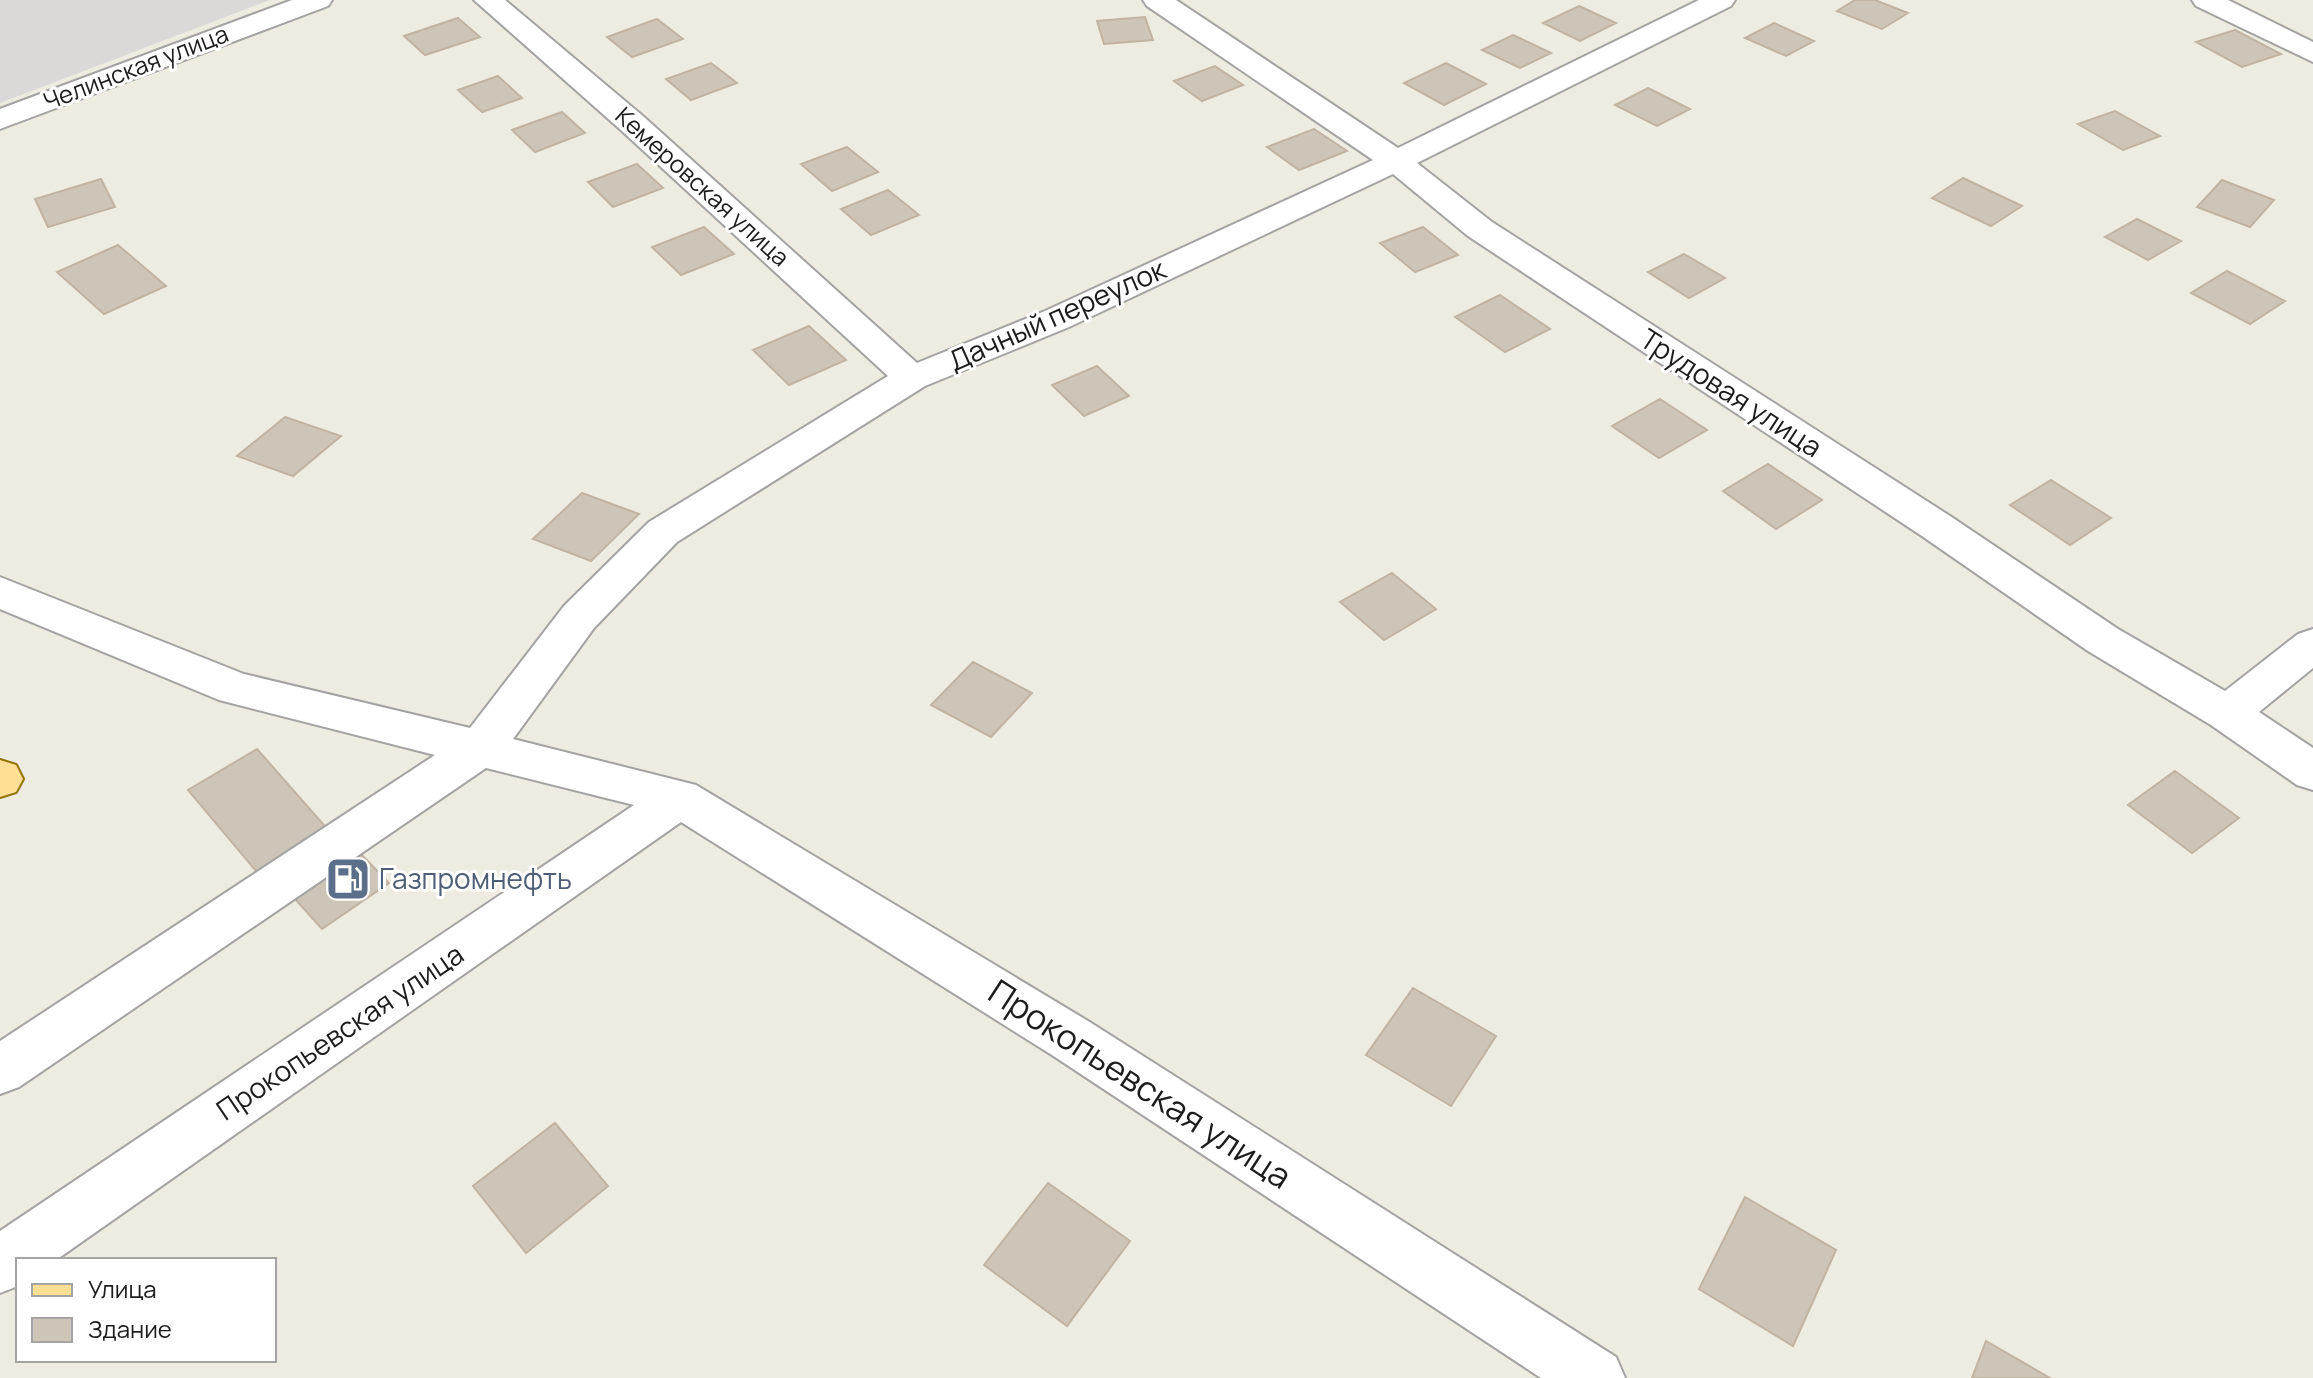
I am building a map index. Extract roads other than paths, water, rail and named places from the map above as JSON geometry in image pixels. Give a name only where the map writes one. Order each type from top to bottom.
[{"type":"street","name":"Челинская улица","points":[[0,120],[318,0]]},
{"type":"street","name":"Кемеровская улица","points":[[488,0],[633,124],[912,378]]},
{"type":"street","name":"Трудовая улица","points":[[1157,0],[1396,161],[1480,229],[1936,526],[2103,640],[2227,713],[2313,772]]},
{"type":"street","name":"Дачный переулок","points":[[480,749],[579,617],[663,532],[912,378],[1057,319],[1396,161],[1721,0]]},
{"type":"street","points":[[2206,0],[2313,53]]},
{"type":"street","name":"Прокопьевская улица","points":[[0,592],[235,688],[680,798],[1070,1038],[1595,1378]]},
{"type":"street","points":[[2227,713],[2313,645]]},
{"type":"street","points":[[0,1070],[369,820],[480,749]]},
{"type":"street","name":"Прокопьевская улица","points":[[0,1265],[680,798]]},
{"type":"place","name":"Газпромнефть","points":[[348,879]]}]
